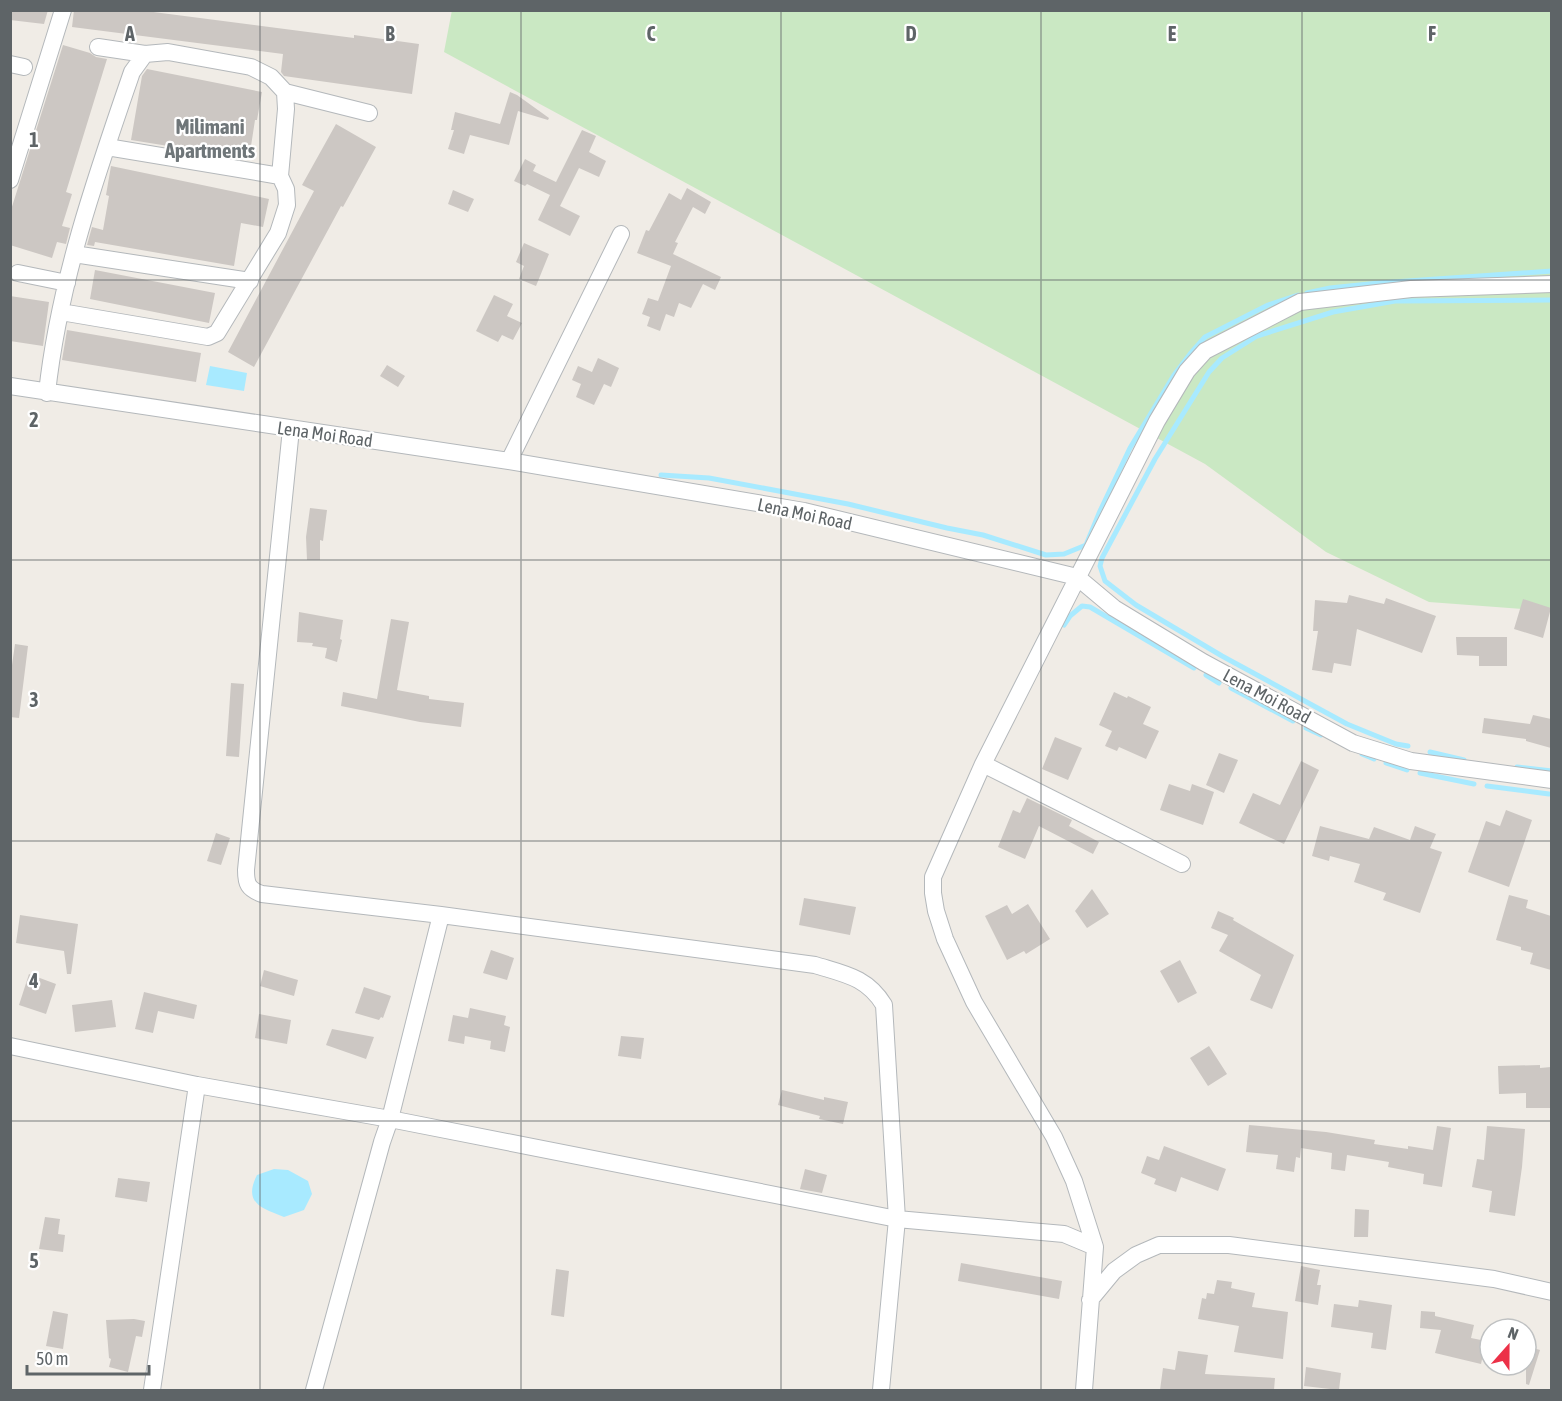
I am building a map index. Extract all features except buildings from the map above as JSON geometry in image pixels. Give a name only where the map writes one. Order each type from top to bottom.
[{"type":"street","points":[[10,180],[63,10]]},
{"type":"street","points":[[98,47],[145,54],[168,52],[251,67],[271,77],[285,92],[369,113]]},
{"type":"street","points":[[47,393],[50,363],[80,228],[132,72],[145,54]]},
{"type":"street","points":[[61,312],[208,337],[217,333],[278,233],[287,205],[286,189],[280,176],[286,109],[285,92]]},
{"type":"street","points":[[107,147],[280,176]]},
{"type":"street","points":[[509,462],[621,234]]},
{"type":"street","points":[[74,254],[250,281]]},
{"type":"street","points":[[18,273],[67,283]]},
{"type":"street","points":[[1084,1390],[1095,1247],[1074,1180],[1054,1137],[974,1002],[945,939],[936,911],[933,877],[983,764],[1157,421],[1187,371],[1205,351],[1300,302],[1411,289],[1551,284]]},
{"type":"street","name":"Lena Moi Road","points":[[10,386],[509,462],[804,512],[1077,577],[1114,608],[1203,663],[1353,743],[1411,761],[1551,780]]},
{"type":"street","points":[[291,429],[246,884],[253,891],[262,894],[441,915],[815,965],[871,987],[884,1005],[897,1219],[881,1390]]},
{"type":"street","points":[[983,764],[1182,864]]},
{"type":"street","points":[[314,1390],[390,1119],[441,915]]},
{"type":"street","points":[[10,1046],[197,1085],[390,1119],[897,1219],[1064,1234],[1095,1247]]},
{"type":"street","points":[[152,1390],[197,1085]]},
{"type":"street","points":[[1090,1300],[1114,1271],[1136,1255],[1159,1245],[1229,1245],[1494,1279],[1551,1292]]},
{"type":"green space","points":[[452,10],[1551,11],[1551,611],[1429,602],[1326,552],[1205,464],[444,52]]},
{"type":"water","points":[[210,366],[247,373],[244,391],[206,385]]},
{"type":"water","points":[[274,1169],[288,1170],[308,1181],[312,1194],[304,1210],[284,1217],[268,1211],[253,1198],[253,1184],[257,1175]]},
{"type":"waterway","points":[[1307,293],[1379,283],[1552,271]]},
{"type":"waterway","points":[[661,475],[709,478],[848,504],[983,535],[1046,555],[1064,554],[1086,545],[1130,448],[1174,375],[1205,337],[1268,305],[1298,295]]},
{"type":"waterway","points":[[1408,746],[1396,744],[1347,724],[1222,656],[1136,605],[1105,581],[1100,566],[1102,558],[1155,459],[1209,372],[1222,358],[1257,336],[1333,312],[1395,301],[1552,300]]},
{"type":"waterway","points":[[1064,625],[1070,616],[1082,606],[1090,607],[1194,668]]},
{"type":"waterway","points":[[1206,675],[1219,683]]},
{"type":"waterway","points":[[1231,688],[1293,721]]},
{"type":"waterway","points":[[1306,728],[1321,735]]},
{"type":"waterway","points":[[1430,752],[1464,760]]},
{"type":"waterway","points":[[1362,754],[1374,759]]},
{"type":"waterway","points":[[1386,763],[1407,770]]},
{"type":"waterway","points":[[1517,767],[1552,771]]},
{"type":"waterway","points":[[1420,773],[1474,784]]},
{"type":"waterway","points":[[1487,786],[1549,794]]},
{"type":"district","name":"Milimani Apartments","points":[[210,138]]}]
